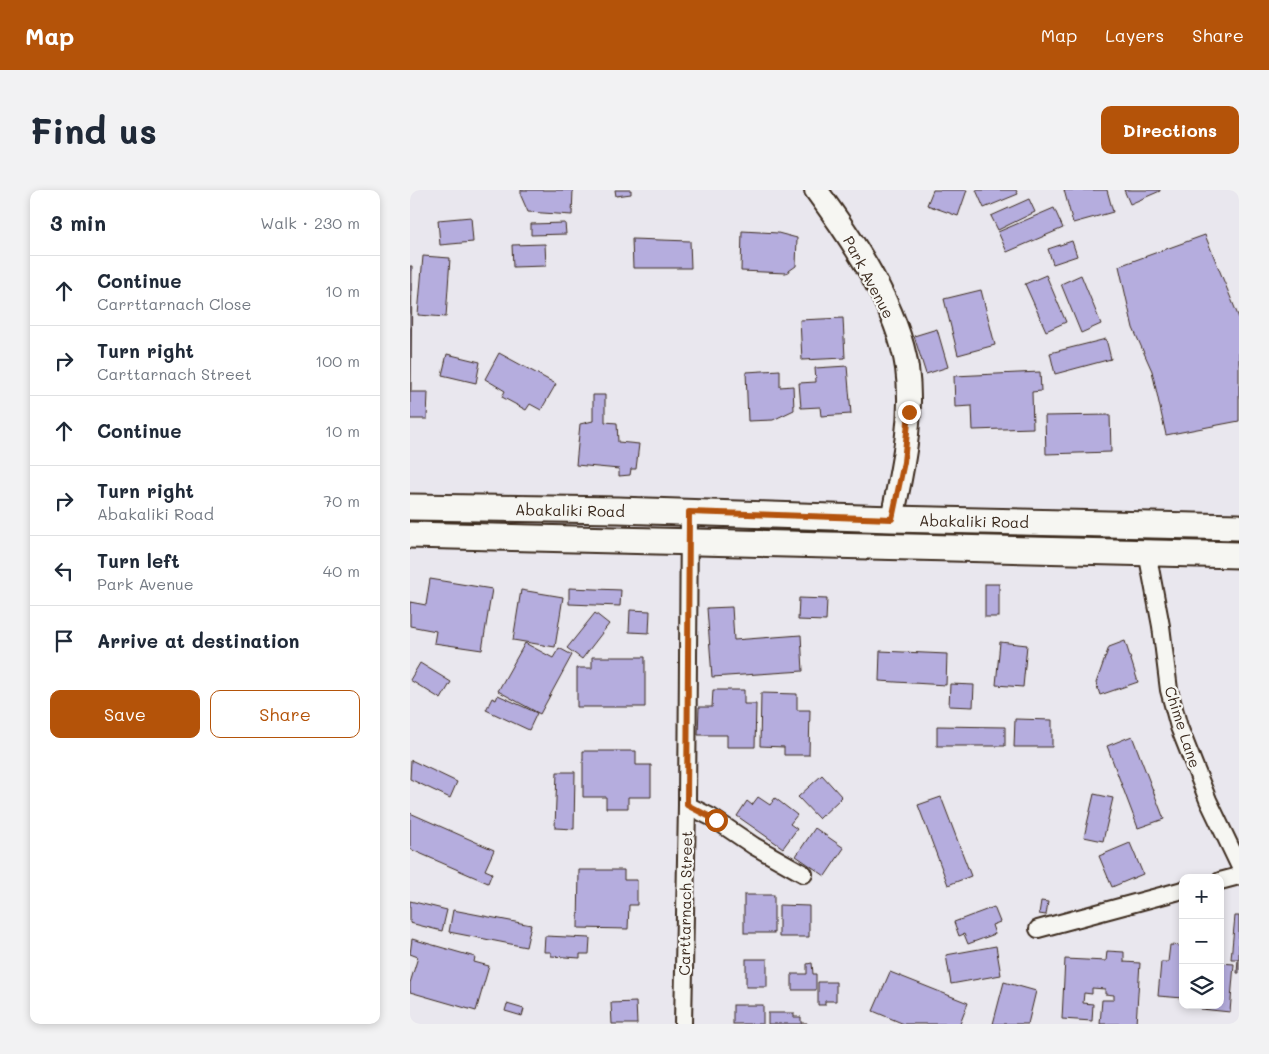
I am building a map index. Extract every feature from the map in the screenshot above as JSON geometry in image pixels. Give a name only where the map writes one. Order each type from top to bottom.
[{"type":"main road","name":"Abakaliki Road","points":[[410,507],[689,512],[1239,527]]},
{"type":"main road","name":"Abakaliki Road","points":[[410,535],[1239,555]]},
{"type":"street","name":"Park Avenue","points":[[816,190],[841,224],[888,307],[907,368],[909,412],[904,462],[892,519]]},
{"type":"street","name":"Carttarnach Street","points":[[683,1024],[689,512]]},
{"type":"street","name":"Chime Lane","points":[[1147,552],[1169,690],[1177,718],[1208,800],[1239,864]]},
{"type":"street","points":[[687,805],[711,817],[754,846],[804,874]]},
{"type":"street","points":[[1224,880],[1239,876]]},
{"type":"street","points":[[1038,928],[1179,891]]},
{"type":"building","points":[[521,190],[573,190],[572,215],[528,212],[521,196]]},
{"type":"building","points":[[615,190],[631,190],[631,194],[616,196]]},
{"type":"building","points":[[933,190],[967,190],[958,216],[927,205]]},
{"type":"building","points":[[976,190],[1016,190],[1018,194],[984,208]]},
{"type":"building","points":[[1064,190],[1107,190],[1113,212],[1073,223]]},
{"type":"building","points":[[1124,190],[1160,190],[1160,191],[1130,204]]},
{"type":"building","points":[[1029,199],[1035,212],[998,230],[991,216]]},
{"type":"building","points":[[1054,208],[1063,228],[1007,252],[998,232]]},
{"type":"building","points":[[471,217],[473,242],[440,245],[438,220]]},
{"type":"building","points":[[565,223],[566,234],[531,235],[531,224]]},
{"type":"building","points":[[742,231],[778,233],[797,238],[796,266],[786,273],[741,271]]},
{"type":"building","points":[[1205,235],[1239,318],[1239,421],[1166,435],[1152,371],[1133,328],[1119,266]]},
{"type":"building","points":[[632,239],[690,241],[691,268],[633,268]]},
{"type":"building","points":[[1072,241],[1077,256],[1053,264],[1048,249]]},
{"type":"building","points":[[545,244],[546,266],[513,267],[512,245]]},
{"type":"building","points":[[423,256],[450,258],[446,317],[418,315]]},
{"type":"building","points":[[410,266],[412,266],[411,392],[428,392],[427,419],[410,419]]},
{"type":"building","points":[[1046,275],[1066,322],[1046,331],[1025,284]]},
{"type":"building","points":[[1081,275],[1101,324],[1081,333],[1061,284]]},
{"type":"building","points":[[981,290],[995,345],[958,355],[944,299]]},
{"type":"building","points":[[843,318],[845,358],[802,360],[800,320]]},
{"type":"building","points":[[937,329],[948,367],[926,374],[914,336]]},
{"type":"building","points":[[1106,339],[1111,359],[1055,374],[1050,353]]},
{"type":"building","points":[[499,353],[556,384],[541,410],[530,404],[526,410],[502,397],[505,391],[485,379]]},
{"type":"building","points":[[447,354],[480,362],[476,383],[442,375]]},
{"type":"building","points":[[847,366],[851,414],[821,416],[820,407],[801,408],[799,383],[816,382],[815,368]]},
{"type":"building","points":[[780,370],[780,387],[793,386],[794,410],[773,420],[748,421],[746,372]]},
{"type":"building","points":[[1040,372],[1041,391],[1032,392],[1033,428],[973,430],[972,406],[955,407],[954,376]]},
{"type":"building","points":[[593,395],[605,395],[605,422],[617,423],[618,442],[639,444],[636,469],[631,469],[630,475],[619,476],[619,469],[576,465],[580,424],[593,421]]},
{"type":"building","points":[[1110,415],[1111,452],[1046,454],[1045,416]]},
{"type":"building","points":[[430,579],[492,589],[482,650],[434,643],[436,631],[410,626],[410,602],[426,605]]},
{"type":"building","points":[[985,584],[999,584],[999,617],[985,617]]},
{"type":"building","points":[[569,588],[621,590],[620,606],[569,604]]},
{"type":"building","points":[[521,590],[563,597],[555,647],[513,640]]},
{"type":"building","points":[[799,598],[827,599],[826,621],[798,620]]},
{"type":"building","points":[[732,607],[734,640],[801,635],[803,671],[712,677],[707,608]]},
{"type":"building","points":[[630,610],[650,611],[649,633],[629,632]]},
{"type":"building","points":[[595,613],[609,624],[582,659],[567,648]]},
{"type":"building","points":[[1125,641],[1138,682],[1100,695],[1096,683],[1109,647]]},
{"type":"building","points":[[1000,642],[1027,645],[1023,687],[996,685]]},
{"type":"building","points":[[525,643],[553,658],[559,648],[572,655],[540,714],[498,691]]},
{"type":"building","points":[[880,651],[947,654],[946,685],[879,681]]},
{"type":"building","points":[[592,657],[645,657],[645,707],[577,707],[577,668],[592,668]]},
{"type":"building","points":[[420,663],[451,682],[441,699],[410,680]]},
{"type":"building","points":[[950,684],[974,685],[973,707],[949,706]]},
{"type":"building","points":[[713,690],[744,690],[744,704],[756,704],[755,747],[727,747],[727,735],[698,735],[699,707],[712,707]]},
{"type":"building","points":[[761,693],[797,694],[797,710],[810,710],[809,755],[784,755],[784,747],[760,746]]},
{"type":"building","points":[[498,695],[537,713],[529,730],[486,710],[492,698],[496,700]]},
{"type":"building","points":[[1015,719],[1052,720],[1052,747],[1014,747]]},
{"type":"building","points":[[937,726],[1005,727],[1005,746],[937,746]]},
{"type":"building","points":[[1132,736],[1164,819],[1138,828],[1107,746]]},
{"type":"building","points":[[583,751],[636,751],[636,765],[651,765],[651,797],[628,797],[628,808],[606,808],[606,797],[583,797]]},
{"type":"building","points":[[411,760],[457,782],[450,798],[410,779]]},
{"type":"building","points":[[557,772],[575,772],[574,829],[555,828]]},
{"type":"building","points":[[822,775],[842,797],[819,819],[798,797]]},
{"type":"building","points":[[1094,794],[1113,798],[1103,841],[1084,837]]},
{"type":"building","points":[[758,797],[770,805],[775,798],[797,815],[790,824],[797,829],[783,848],[737,816],[747,801],[752,805]]},
{"type":"building","points":[[941,797],[971,876],[948,885],[918,805]]},
{"type":"building","points":[[410,813],[494,850],[485,870],[492,873],[488,883],[410,849]]},
{"type":"building","points":[[815,828],[844,848],[825,876],[796,856]]},
{"type":"building","points":[[1130,843],[1143,874],[1112,887],[1099,856]]},
{"type":"building","points":[[579,870],[624,870],[624,880],[637,880],[637,905],[629,905],[628,929],[578,928]]},
{"type":"building","points":[[744,895],[774,895],[774,933],[744,933]]},
{"type":"building","points":[[410,901],[447,910],[442,931],[410,923]]},
{"type":"building","points":[[1041,901],[1048,902],[1046,915],[1039,914]]},
{"type":"building","points":[[779,905],[809,906],[809,937],[779,937]]},
{"type":"building","points":[[994,907],[1000,922],[992,925],[995,934],[968,944],[964,934],[959,936],[954,922]]},
{"type":"building","points":[[453,910],[531,925],[526,947],[449,932]]},
{"type":"building","points":[[1235,916],[1239,916],[1239,973],[1237,973],[1238,959],[1231,959]]},
{"type":"building","points":[[545,936],[590,938],[589,954],[580,954],[580,958],[551,956],[551,952],[544,952]]},
{"type":"building","points":[[412,939],[475,957],[474,962],[489,966],[476,1011],[410,992],[410,983],[418,957],[410,954]]},
{"type":"building","points":[[1170,945],[1179,946],[1179,998],[1158,996],[1161,962],[1168,962]]},
{"type":"building","points":[[996,946],[1001,975],[951,984],[946,955]]},
{"type":"building","points":[[1107,951],[1124,952],[1124,962],[1140,963],[1136,1024],[1100,1024],[1102,1000],[1114,1000],[1114,995],[1105,994],[1105,989],[1092,988],[1092,994],[1084,993],[1083,1003],[1093,1004],[1092,1021],[1062,1019],[1065,959],[1106,961]]},
{"type":"building","points":[[746,959],[767,959],[767,987],[746,987]]},
{"type":"building","points":[[812,963],[813,974],[816,974],[816,990],[792,990],[792,974],[807,974],[807,964]]},
{"type":"building","points":[[1224,963],[1234,964],[1230,1012],[1201,1009],[1224,1009]]},
{"type":"building","points":[[890,972],[968,1003],[960,1024],[904,1024],[873,1011]]},
{"type":"building","points":[[818,982],[836,982],[836,1001],[825,1001],[825,1005],[818,1005]]},
{"type":"building","points":[[1004,982],[1036,991],[1028,1024],[993,1024]]},
{"type":"building","points":[[636,1002],[637,1024],[612,1024],[611,1003]]},
{"type":"building","points":[[507,1004],[524,1009],[522,1016],[505,1011]]},
{"type":"building","points":[[733,1005],[763,1005],[763,1024],[733,1024]]},
{"type":"building","points":[[768,1013],[794,1013],[794,1017],[801,1017],[801,1023],[807,1024],[768,1024]]},
{"type":"route","points":[[716,820],[687,805],[689,512],[892,519],[904,462],[909,412]]}]
